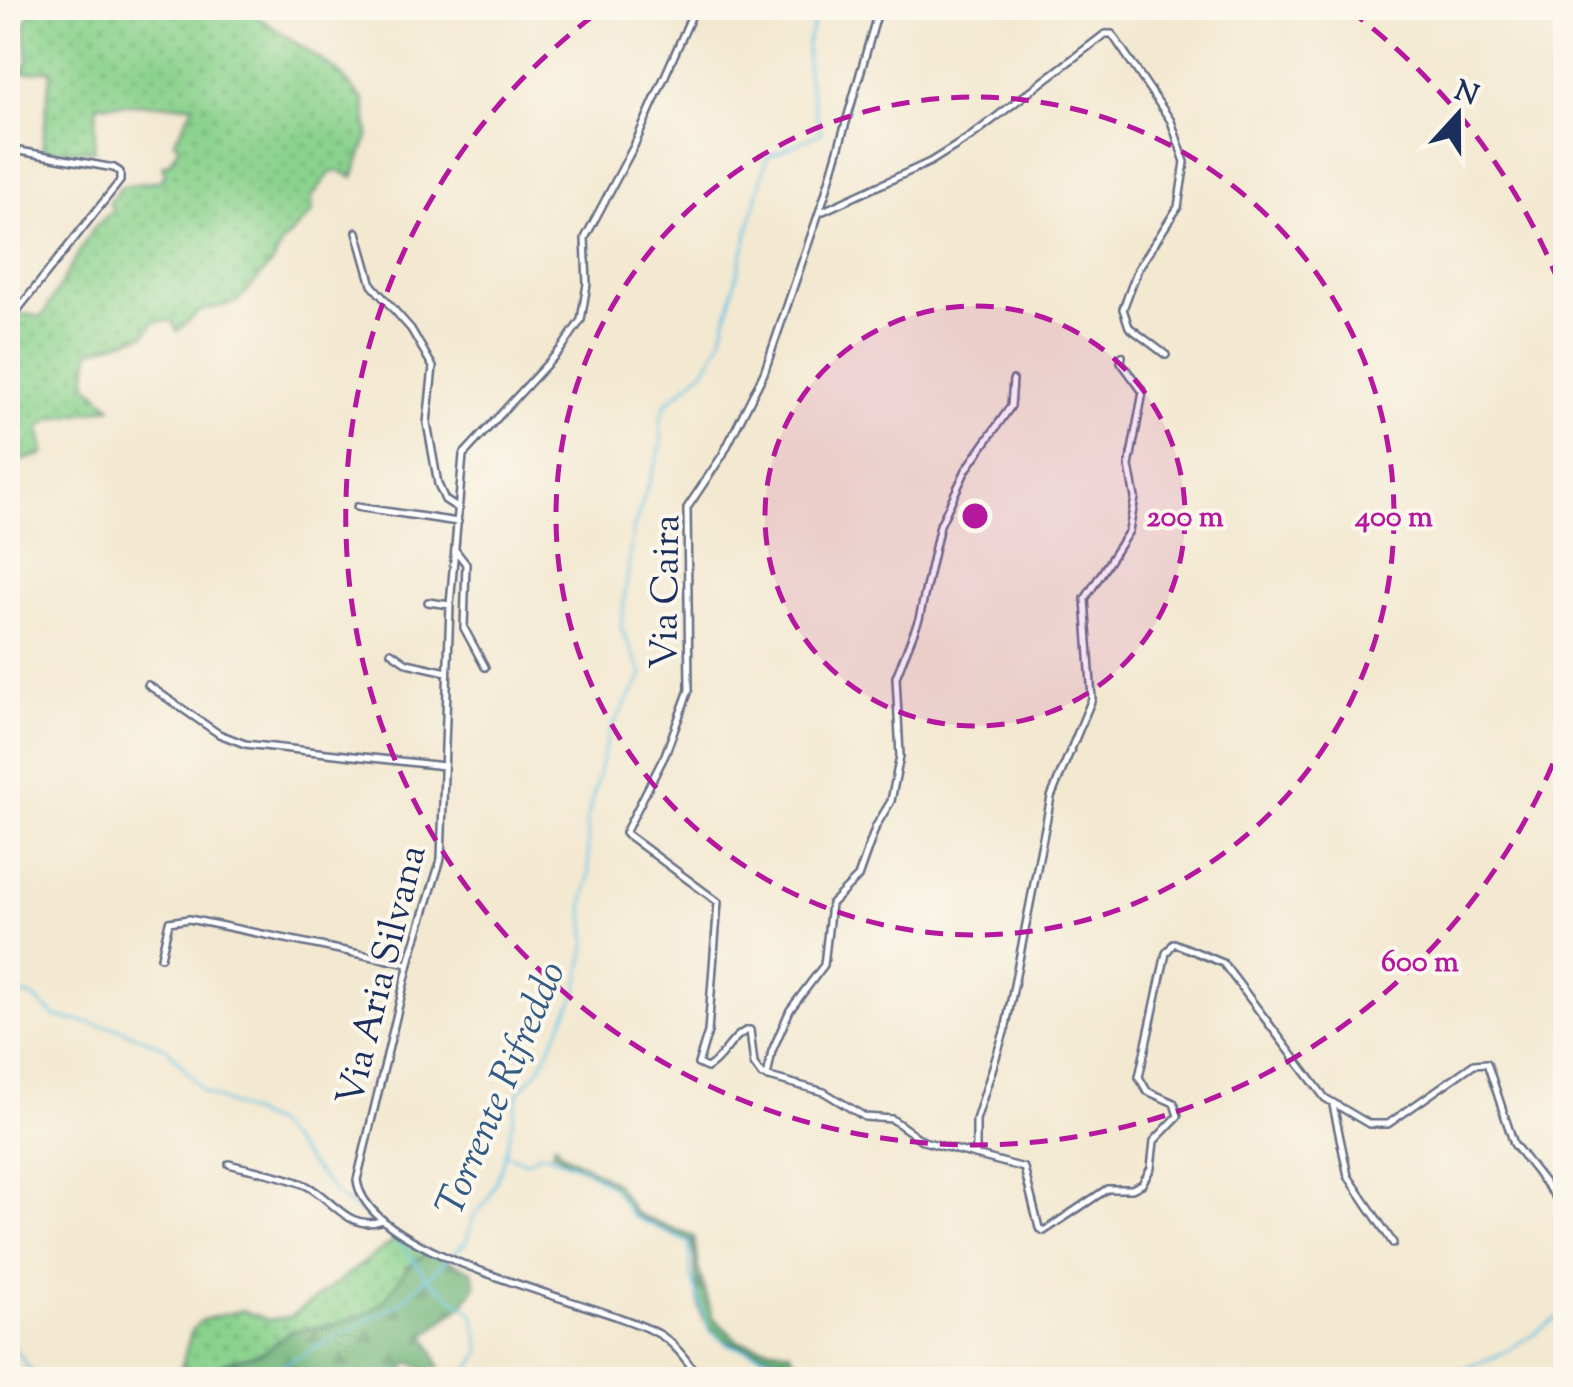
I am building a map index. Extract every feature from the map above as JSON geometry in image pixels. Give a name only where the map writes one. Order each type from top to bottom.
[{"type":"street","name":"Via Aria Silvana","points":[[695,8],[634,146],[585,238],[587,284],[581,320],[561,349],[463,456],[450,605],[441,860],[408,964],[374,1118],[357,1174],[360,1193],[383,1220],[418,1242],[475,1269],[658,1333],[701,1380]]},
{"type":"street","name":"Via Caira","points":[[767,1077],[756,1069],[750,1030],[739,1034],[716,1063],[707,1068],[698,1064],[708,1032],[718,902],[625,833],[666,755],[689,690],[687,508],[736,431],[764,373],[819,213],[878,8]]},
{"type":"street","points":[[819,213],[930,162],[970,137],[1069,58],[1112,34],[1171,121],[1184,162],[1178,207],[1138,269],[1124,309],[1129,327],[1166,355]]},
{"type":"street","points":[[8,148],[86,161],[120,172],[120,181],[105,205],[8,322]]},
{"type":"street","points":[[357,232],[372,285],[412,329],[433,367],[427,423],[438,484],[445,500],[459,509]]},
{"type":"street","points":[[976,1154],[976,1120],[1006,1026],[1051,798],[1092,699],[1084,598],[1124,544],[1131,520],[1134,490],[1129,466],[1143,392],[1120,362],[1122,356]]},
{"type":"street","points":[[1013,380],[1011,406],[966,470],[940,525],[918,619],[895,682],[900,756],[891,802],[876,826],[858,877],[832,904],[824,965],[790,1010],[772,1051],[767,1077],[824,1092],[864,1117],[892,1119],[919,1139],[1026,1170],[1042,1231],[1107,1189],[1132,1189],[1146,1179],[1154,1140],[1178,1116],[1174,1103],[1147,1091],[1139,1077],[1166,952],[1172,944],[1223,964],[1333,1105],[1369,1124],[1385,1126],[1474,1064],[1487,1063],[1514,1144],[1566,1210]]},
{"type":"street","points":[[357,507],[458,522]]},
{"type":"street","name":"Via Aria Silvana","points":[[456,551],[466,564],[464,628],[486,667]]},
{"type":"street","points":[[428,602],[450,605]]},
{"type":"street","points":[[391,652],[406,663],[447,672]]},
{"type":"street","points":[[148,685],[219,734],[245,744],[444,766]]},
{"type":"street","points":[[161,958],[169,922],[188,918],[408,964]]},
{"type":"street","points":[[1333,1105],[1348,1176],[1392,1243]]},
{"type":"street","name":"Via Aria Silvana","points":[[229,1164],[307,1186],[340,1214],[361,1222],[383,1220]]},
{"type":"green space","points":[[32,8],[245,8],[337,71],[364,101],[369,134],[353,177],[339,171],[330,173],[312,197],[313,212],[282,243],[274,261],[237,302],[199,312],[177,331],[172,321],[155,321],[146,334],[90,351],[86,383],[112,407],[52,419],[40,427],[44,454],[16,462],[8,498],[8,325],[16,313],[42,317],[93,228],[113,210],[109,203],[122,186],[159,181],[165,175],[162,166],[170,163],[179,145],[174,142],[194,105],[97,104],[94,151],[42,150],[51,70],[21,73],[28,61],[25,26]]},
{"type":"green space","points":[[555,1143],[561,1152],[615,1183],[635,1213],[694,1237],[713,1317],[739,1342],[790,1351],[807,1379],[799,1379],[780,1359],[717,1335],[707,1325],[699,1306],[690,1240],[630,1213],[611,1184],[552,1152]]},
{"type":"green space","points":[[400,1236],[428,1252],[410,1265],[385,1300],[369,1312],[345,1322],[305,1329],[266,1351],[224,1363],[201,1379],[178,1380],[191,1332],[202,1320],[242,1310],[268,1320],[290,1317]]},
{"type":"green space","points":[[428,1252],[472,1271],[476,1285],[464,1304],[426,1335],[440,1367],[425,1370],[409,1362],[398,1379],[201,1379],[224,1363],[266,1351],[290,1331],[331,1326],[369,1312],[385,1300],[406,1269]]},
{"type":"waterway","name":"Torrente Rifreddo","points":[[254,1380],[397,1305],[466,1242],[474,1215],[488,1200],[502,1167],[519,1092],[540,1068],[577,992],[587,941],[583,906],[589,877],[587,820],[609,732],[643,675],[621,628],[633,530],[662,444],[660,424],[665,405],[705,369],[720,343],[767,157],[821,133],[807,74],[807,44],[819,8]]},
{"type":"waterway","points":[[8,989],[34,998],[56,1017],[117,1028],[167,1048],[204,1092],[274,1124],[339,1197],[373,1221]]},
{"type":"waterway","points":[[505,1153],[526,1162],[542,1153],[583,1168],[613,1188],[632,1216],[689,1243],[691,1276],[709,1330],[729,1345],[781,1360],[798,1380]]},
{"type":"waterway","points":[[380,1227],[401,1244],[428,1279],[473,1313],[481,1351],[463,1380]]},
{"type":"waterway","points":[[1441,1380],[1507,1351],[1566,1312]]},
{"type":"waterway","points":[[8,1347],[16,1350],[37,1380]]}]
